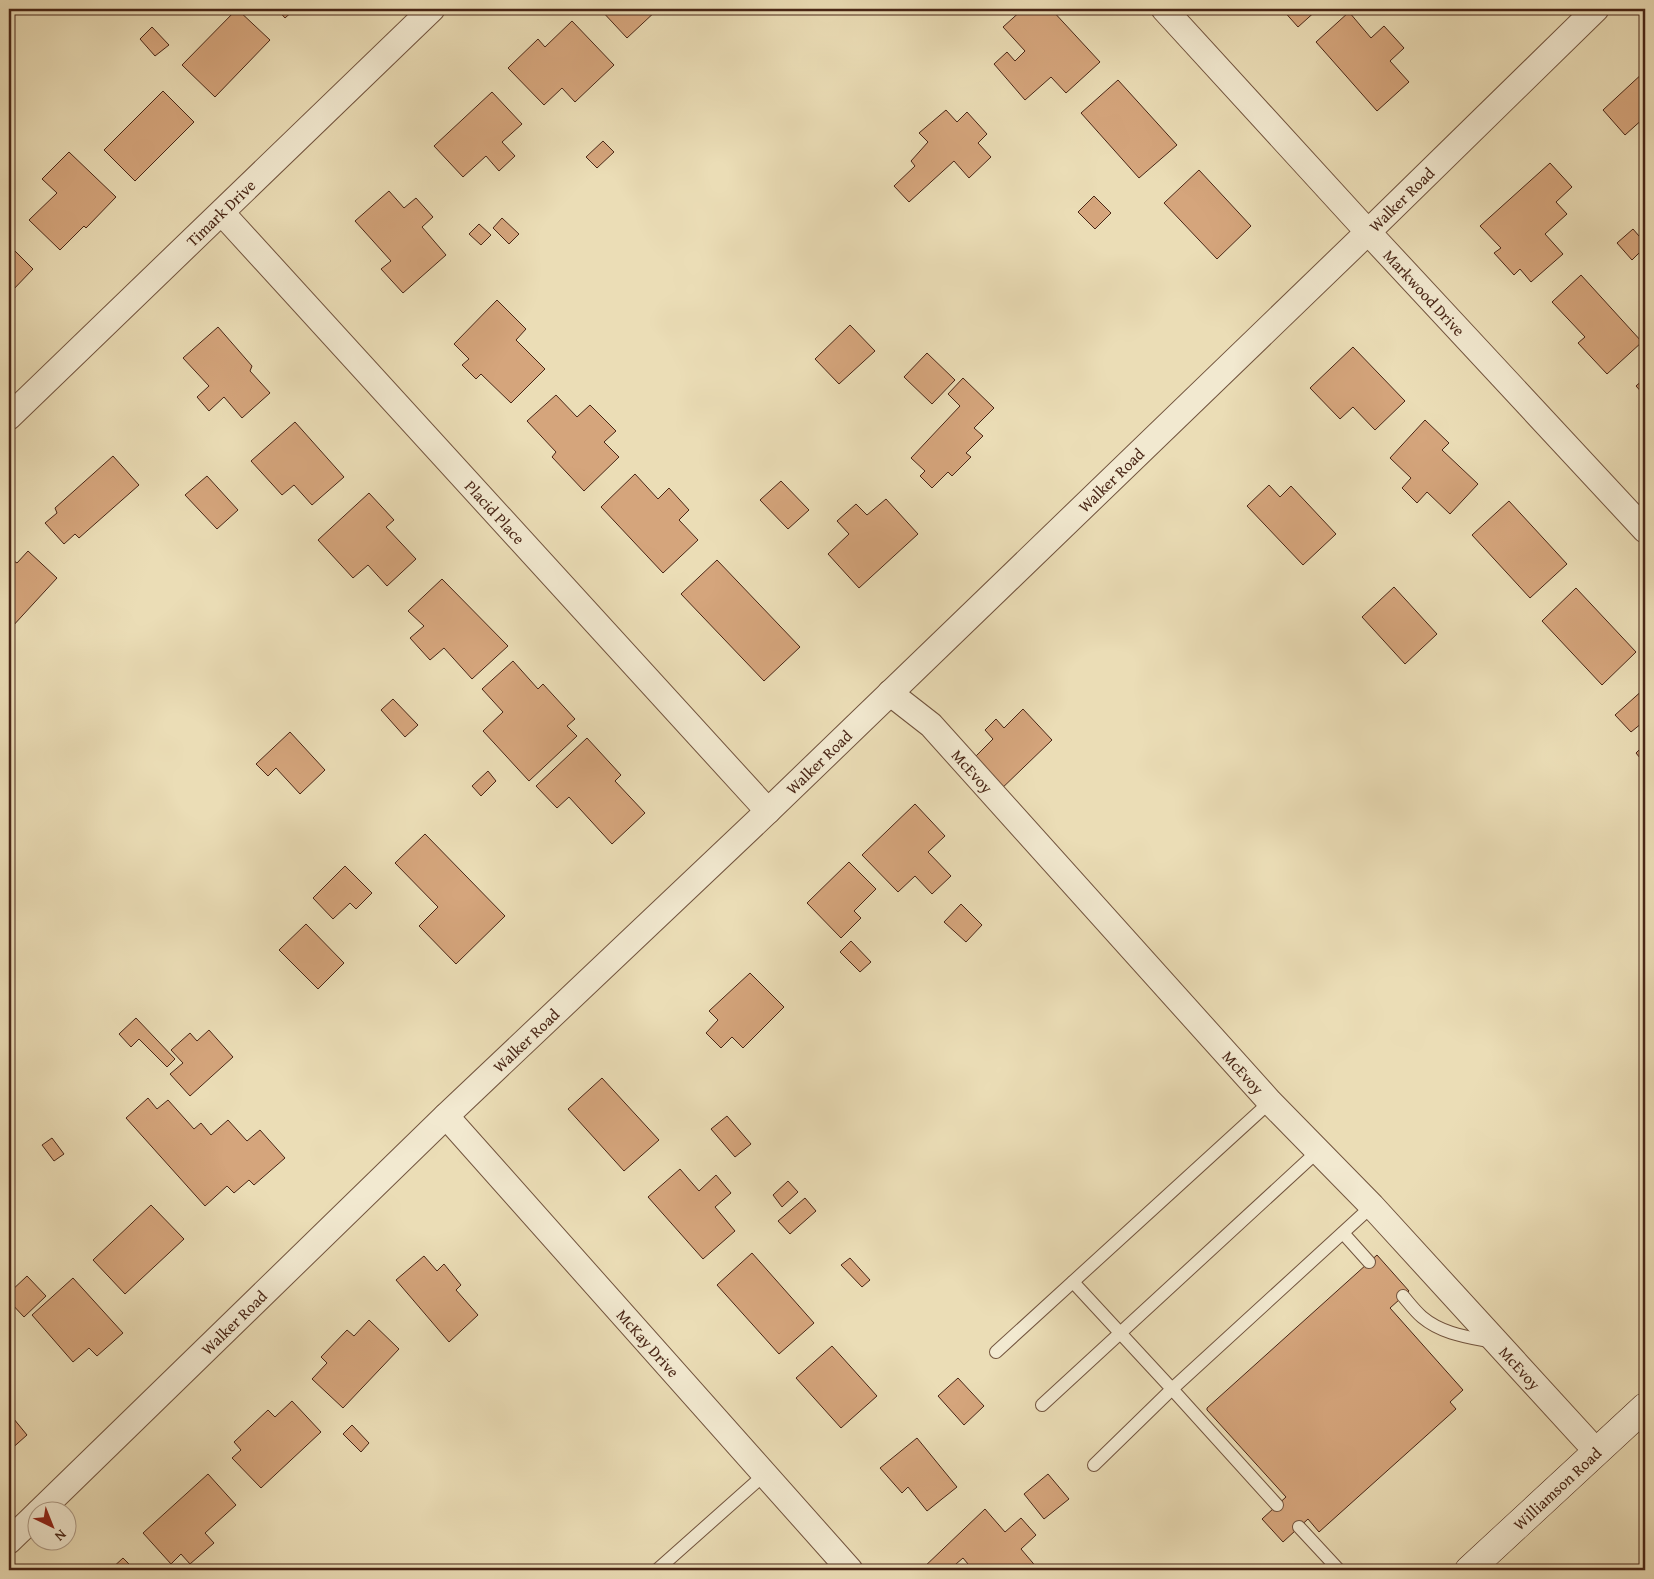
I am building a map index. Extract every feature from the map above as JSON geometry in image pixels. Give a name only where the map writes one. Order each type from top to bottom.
[{"type":"street","name":"Timark Drive","points":[[9,417],[432,9]]},
{"type":"street","name":"Markwood Drive","points":[[1164,9],[1645,530]]},
{"type":"street","name":"Walker Road","points":[[48,1502],[446,1116],[768,811],[1368,232],[1596,9]]},
{"type":"street","name":"Placid Place","points":[[222,213],[768,811]]},
{"type":"street","name":"McEvoy","points":[[890,693],[931,725],[1270,1102],[1372,1206],[1597,1452]]},
{"type":"street","name":"McKay Drive","points":[[446,1116],[850,1570]]},
{"type":"street","name":"Williamson Road","points":[[1469,1570],[1645,1407]]},
{"type":"street","name":"Walker Road","points":[[9,1541],[28,1522]]},
{"type":"lane","points":[[996,1352],[1270,1102]]},
{"type":"lane","points":[[1042,1405],[1318,1151]]},
{"type":"lane","points":[[1094,1465],[1172,1389],[1372,1206]]},
{"type":"lane","points":[[1343,1232],[1369,1262]]},
{"type":"lane","points":[[1073,1282],[1277,1505]]},
{"type":"lane","points":[[1403,1296],[1422,1317],[1441,1329],[1458,1335],[1498,1343]]},
{"type":"lane","points":[[656,1570],[765,1474]]},
{"type":"lane","points":[[1299,1527],[1339,1570]]},
{"type":"building","points":[[237,9],[270,40],[215,97],[182,65]]},
{"type":"building","points":[[277,9],[295,9],[285,18]]},
{"type":"building","points":[[600,9],[658,9],[627,38]]},
{"type":"building","points":[[1023,9],[1051,9],[1100,62],[1066,93],[1051,77],[1025,100],[994,64],[1007,52],[1015,61],[1025,51],[1003,27]]},
{"type":"building","points":[[1282,9],[1318,9],[1298,27]]},
{"type":"building","points":[[1349,12],[1371,38],[1384,26],[1404,48],[1390,61],[1409,82],[1377,111],[1316,42]]},
{"type":"building","points":[[572,21],[614,65],[575,102],[562,88],[544,105],[508,68],[538,39],[545,47]]},
{"type":"building","points":[[152,27],[169,45],[155,56],[140,39]]},
{"type":"building","points":[[1645,71],[1645,117],[1625,135],[1603,110]]},
{"type":"building","points":[[1118,80],[1177,145],[1139,178],[1081,113]]},
{"type":"building","points":[[163,91],[194,122],[135,181],[104,150]]},
{"type":"building","points":[[492,92],[522,124],[502,142],[515,156],[499,171],[486,156],[463,177],[434,146]]},
{"type":"building","points":[[946,110],[957,122],[967,112],[987,134],[978,143],[991,157],[969,178],[954,161],[909,202],[894,186],[915,166],[911,161],[928,142],[919,133]]},
{"type":"building","points":[[603,141],[614,152],[597,168],[586,157]]},
{"type":"building","points":[[69,152],[116,197],[86,228],[84,226],[60,250],[29,220],[57,193],[42,179]]},
{"type":"building","points":[[1550,163],[1572,187],[1556,202],[1567,214],[1545,234],[1563,254],[1531,282],[1520,269],[1514,275],[1494,253],[1501,248],[1480,226]]},
{"type":"building","points":[[1199,170],[1251,226],[1217,259],[1164,203]]},
{"type":"building","points":[[389,191],[404,208],[416,198],[433,217],[422,227],[446,255],[403,293],[381,269],[391,261],[355,221]]},
{"type":"building","points":[[1094,196],[1111,213],[1095,229],[1078,212]]},
{"type":"building","points":[[502,218],[519,234],[509,244],[493,228]]},
{"type":"building","points":[[479,224],[491,235],[481,245],[469,234]]},
{"type":"building","points":[[1633,229],[1645,243],[1645,247],[1632,260],[1617,243]]},
{"type":"building","points":[[9,245],[33,269],[11,292],[9,290]]},
{"type":"building","points":[[1581,275],[1642,342],[1607,374],[1578,343],[1585,337],[1552,302]]},
{"type":"building","points":[[497,300],[526,329],[516,340],[545,369],[511,403],[481,374],[476,379],[462,365],[469,359],[454,344]]},
{"type":"building","points":[[850,325],[875,351],[839,384],[815,359]]},
{"type":"building","points":[[218,327],[252,366],[250,371],[270,393],[242,418],[224,397],[209,411],[197,397],[209,386],[183,358]]},
{"type":"building","points":[[1353,347],[1405,401],[1375,430],[1353,407],[1340,419],[1310,388]]},
{"type":"building","points":[[927,353],[955,380],[932,404],[904,377]]},
{"type":"building","points":[[963,378],[994,408],[974,428],[983,436],[966,453],[971,457],[952,476],[948,472],[932,488],[920,476],[925,471],[911,458],[960,406],[948,394]]},
{"type":"building","points":[[1645,378],[1645,396],[1636,386]]},
{"type":"building","points":[[556,395],[577,417],[590,405],[616,431],[604,442],[619,457],[584,491],[552,457],[556,452],[527,421]]},
{"type":"building","points":[[1425,420],[1449,443],[1442,450],[1478,484],[1450,514],[1427,492],[1417,503],[1402,488],[1411,478],[1390,458]]},
{"type":"building","points":[[295,422],[344,477],[312,505],[294,485],[282,495],[251,461]]},
{"type":"building","points":[[113,456],[139,485],[79,538],[75,534],[64,544],[45,523],[57,513],[55,508]]},
{"type":"building","points":[[635,474],[658,499],[669,488],[689,510],[679,520],[698,540],[663,573],[601,507]]},
{"type":"building","points":[[207,476],[238,510],[217,529],[185,495]]},
{"type":"building","points":[[781,481],[809,510],[788,529],[760,500]]},
{"type":"building","points":[[1269,485],[1280,497],[1291,486],[1336,534],[1303,565],[1247,506]]},
{"type":"building","points":[[369,493],[394,520],[386,527],[416,559],[387,586],[368,565],[353,578],[318,540]]},
{"type":"building","points":[[886,499],[918,534],[859,588],[828,554],[849,534],[837,521],[856,504],[867,515]]},
{"type":"building","points":[[1509,501],[1567,564],[1530,598],[1472,535]]},
{"type":"building","points":[[28,551],[57,578],[11,628],[9,625],[9,567],[14,561],[17,563]]},
{"type":"building","points":[[717,560],[800,647],[764,681],[681,594]]},
{"type":"building","points":[[442,579],[508,646],[472,679],[444,648],[430,660],[410,638],[424,626],[408,611]]},
{"type":"building","points":[[1394,587],[1437,634],[1405,664],[1362,617]]},
{"type":"building","points":[[1576,588],[1636,652],[1602,685],[1542,621]]},
{"type":"building","points":[[513,661],[538,689],[543,684],[575,719],[567,726],[577,736],[529,781],[483,731],[503,712],[482,689]]},
{"type":"building","points":[[1645,688],[1645,727],[1642,723],[1631,732],[1615,715]]},
{"type":"building","points":[[393,699],[418,725],[405,737],[381,710]]},
{"type":"building","points":[[1023,709],[1052,740],[996,794],[967,765],[993,739],[985,730],[996,719],[1004,728]]},
{"type":"building","points":[[290,732],[325,770],[300,794],[276,768],[268,776],[256,764]]},
{"type":"building","points":[[587,738],[621,775],[615,781],[645,813],[612,844],[569,797],[557,808],[536,786]]},
{"type":"building","points":[[1645,744],[1645,764],[1636,753]]},
{"type":"building","points":[[488,771],[496,781],[481,796],[472,786]]},
{"type":"building","points":[[915,804],[945,836],[928,852],[951,876],[932,894],[915,876],[898,892],[862,855]]},
{"type":"building","points":[[425,834],[505,916],[456,964],[419,926],[438,907],[395,863]]},
{"type":"building","points":[[849,862],[876,889],[854,911],[861,918],[841,938],[807,903]]},
{"type":"building","points":[[345,866],[372,893],[356,909],[350,903],[333,919],[313,898]]},
{"type":"building","points":[[961,904],[982,925],[966,942],[944,922]]},
{"type":"building","points":[[306,924],[344,963],[318,989],[279,950]]},
{"type":"building","points":[[851,941],[871,962],[860,972],[840,952]]},
{"type":"building","points":[[750,973],[784,1007],[743,1048],[732,1037],[721,1048],[706,1033],[718,1020],[709,1011]]},
{"type":"building","points":[[136,1018],[175,1059],[167,1067],[139,1039],[131,1047],[119,1034]]},
{"type":"building","points":[[209,1030],[233,1057],[190,1096],[170,1074],[183,1063],[171,1050],[190,1033],[197,1041]]},
{"type":"building","points":[[602,1078],[659,1140],[624,1171],[568,1109]]},
{"type":"building","points":[[148,1098],[157,1109],[168,1100],[194,1129],[201,1123],[211,1135],[228,1120],[247,1141],[260,1130],[285,1158],[254,1185],[249,1180],[234,1193],[227,1186],[205,1206],[126,1118]]},
{"type":"building","points":[[727,1116],[751,1144],[735,1157],[711,1129]]},
{"type":"building","points":[[52,1138],[64,1154],[54,1161],[42,1145]]},
{"type":"building","points":[[680,1169],[699,1191],[716,1175],[731,1193],[715,1207],[735,1231],[703,1259],[648,1197]]},
{"type":"building","points":[[788,1181],[798,1192],[782,1207],[773,1195]]},
{"type":"building","points":[[805,1198],[816,1211],[790,1234],[778,1221]]},
{"type":"building","points":[[151,1205],[184,1239],[125,1294],[93,1260]]},
{"type":"building","points":[[752,1253],[814,1323],[779,1354],[717,1285]]},
{"type":"building","points":[[1377,1255],[1409,1291],[1390,1308],[1463,1390],[1450,1402],[1456,1409],[1319,1532],[1308,1519],[1283,1542],[1262,1519],[1286,1497],[1207,1408]]},
{"type":"building","points":[[424,1256],[437,1271],[444,1264],[461,1285],[456,1290],[478,1315],[449,1342],[396,1280]]},
{"type":"building","points":[[850,1258],[870,1280],[862,1287],[841,1265]]},
{"type":"building","points":[[27,1276],[46,1296],[24,1317],[9,1301],[9,1293]]},
{"type":"building","points":[[73,1278],[123,1333],[97,1356],[89,1348],[73,1362],[32,1315]]},
{"type":"building","points":[[369,1320],[399,1349],[343,1408],[312,1379],[327,1363],[321,1357],[347,1330],[354,1336]]},
{"type":"building","points":[[832,1346],[877,1396],[841,1428],[796,1378]]},
{"type":"building","points":[[958,1378],[984,1406],[964,1425],[938,1396]]},
{"type":"building","points":[[292,1401],[321,1432],[261,1488],[232,1458],[241,1450],[234,1442],[268,1410],[275,1417]]},
{"type":"building","points":[[9,1413],[27,1435],[9,1451]]},
{"type":"building","points":[[352,1425],[369,1443],[361,1452],[343,1434]]},
{"type":"building","points":[[917,1438],[957,1487],[927,1511],[908,1487],[902,1493],[880,1468]]},
{"type":"building","points":[[208,1474],[236,1505],[205,1533],[214,1543],[190,1564],[181,1554],[171,1564],[143,1533]]},
{"type":"building","points":[[1048,1474],[1069,1499],[1044,1519],[1024,1494]]},
{"type":"building","points":[[985,1509],[1005,1532],[1021,1518],[1036,1535],[1021,1549],[1038,1569],[973,1570],[963,1558],[949,1570],[922,1569]]},
{"type":"building","points":[[123,1558],[135,1570],[110,1570]]}]
